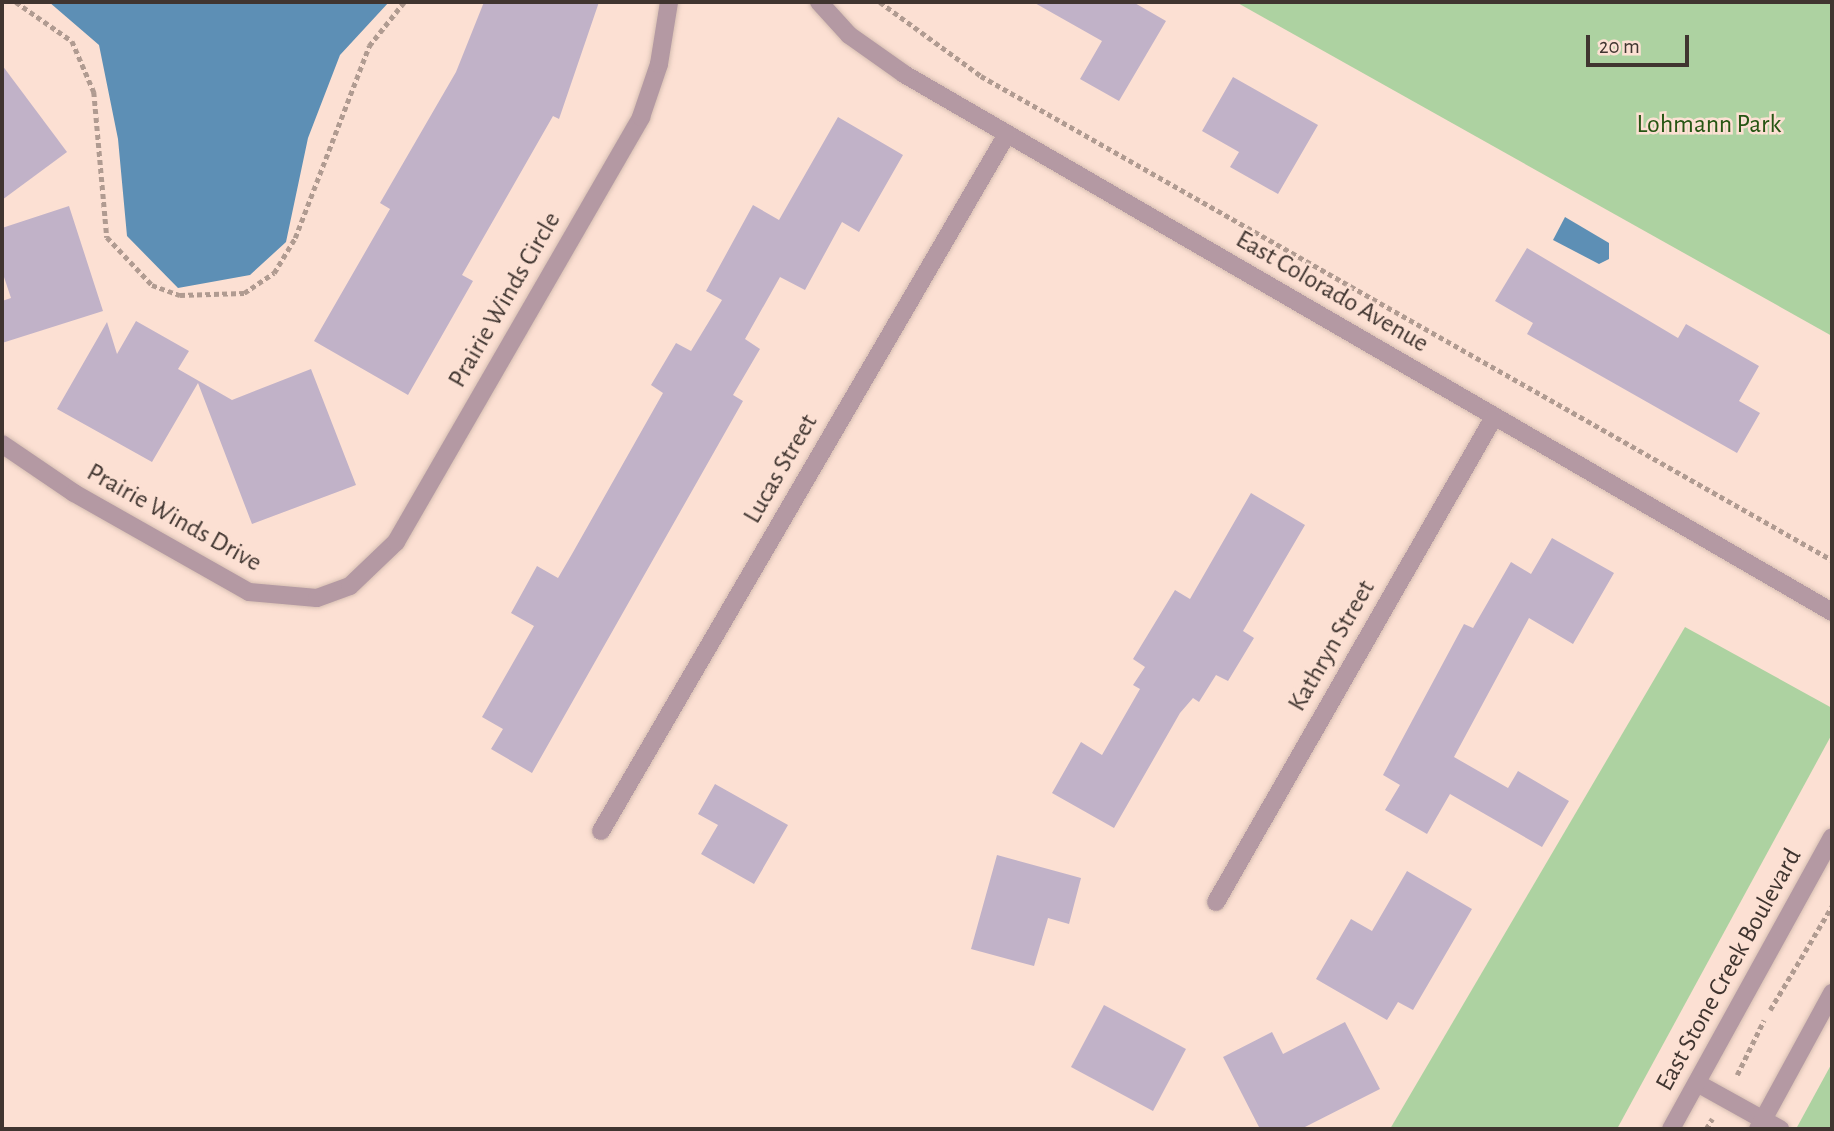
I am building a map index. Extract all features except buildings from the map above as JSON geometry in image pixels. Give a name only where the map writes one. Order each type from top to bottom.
[{"type":"street","name":"Prairie Winds Circle","points":[[334,592],[376,568],[396,542],[641,117],[659,64],[669,2]]},
{"type":"street","name":"East Colorado Avenue","points":[[819,2],[849,35],[893,66],[1832,612]]},
{"type":"street","name":"Lucas Street","points":[[601,831],[1007,134]]},
{"type":"street","name":"Kathryn Street","points":[[1216,902],[1494,417]]},
{"type":"street","name":"Prairie Winds Drive","points":[[2,444],[74,493],[250,592],[284,600],[334,592]]},
{"type":"street","name":"East Stone Creek Boulevard","points":[[1671,1129],[1832,837]]},
{"type":"street","points":[[1760,1125],[1832,993]]},
{"type":"street","points":[[1697,1083],[1760,1125],[1780,1129]]},
{"type":"path","points":[[16,2],[72,41],[94,92],[107,237],[152,285],[180,295],[244,293],[274,273],[295,238],[369,46],[404,2]]},
{"type":"path","points":[[880,2],[982,76],[1832,560]]},
{"type":"path","points":[[1755,1044],[1832,906]]},
{"type":"green space","name":"Lohmann Park","points":[[1236,2],[1832,2],[1832,336]]},
{"type":"green space","points":[[1685,627],[1832,708],[1832,734],[1617,1129],[1390,1129]]},
{"type":"green space","points":[[1832,1063],[1832,1129],[1796,1129]]},
{"type":"water","points":[[49,2],[389,2],[340,55],[308,138],[286,242],[250,275],[178,288],[127,236],[118,139],[99,45]]},
{"type":"water","points":[[1565,217],[1609,243],[1609,259],[1599,264],[1553,240]]}]
